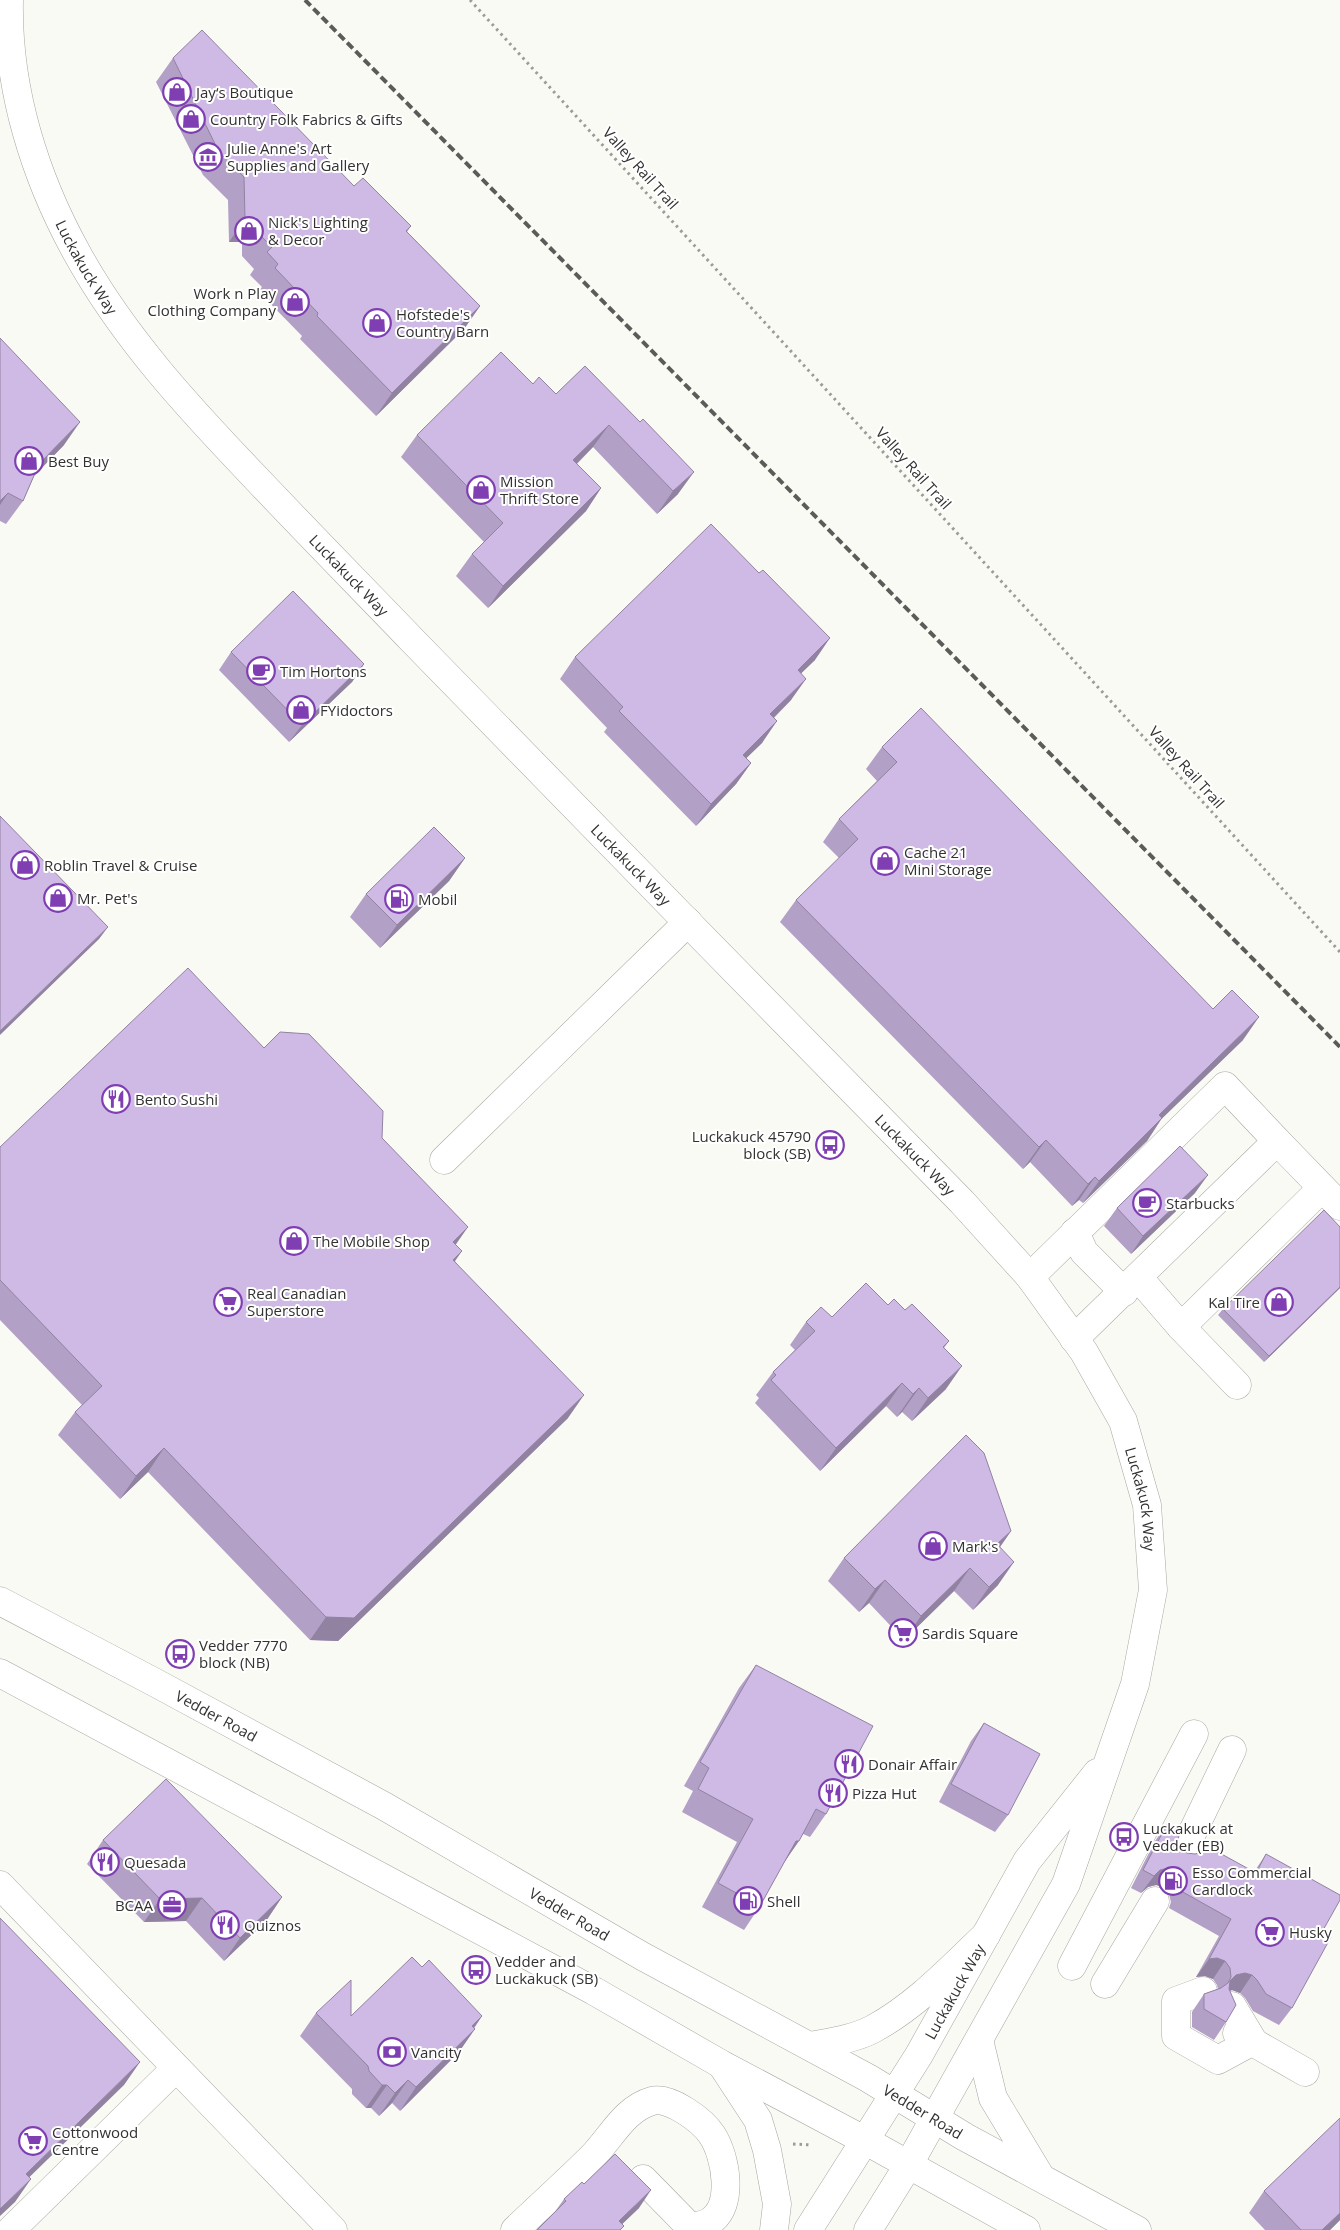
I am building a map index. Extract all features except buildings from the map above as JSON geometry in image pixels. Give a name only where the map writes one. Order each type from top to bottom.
[{"type":"street","name":"Luckakuck Way","points":[[9,0],[8,22],[13,71],[21,110],[35,159],[55,210],[80,257],[120,319],[186,404],[321,546],[955,1196],[1030,1277],[1084,1352],[1123,1421],[1147,1505],[1153,1590],[1135,1684],[1066,1884],[935,2118],[868,2230]]},
{"type":"street","points":[[444,1160],[688,922]]},
{"type":"street","points":[[1030,1277],[1225,1086],[1331,1197],[1181,1326]]},
{"type":"street","points":[[1074,1340],[1277,1141]]},
{"type":"street","points":[[1075,1232],[1084,1252],[1131,1284],[1181,1326],[1237,1385]]},
{"type":"street","name":"Vedder Road","points":[[0,1601],[384,1806],[642,1956],[810,2046],[1137,2230]]},
{"type":"street","points":[[0,1673],[594,1991],[721,2064],[866,2141],[1026,2230]]},
{"type":"street","points":[[1072,1966],[1194,1734]]},
{"type":"street","points":[[1181,1856],[1232,1750]]},
{"type":"street","name":"Luckakuck Way","points":[[808,2230],[866,2141],[918,2055],[1027,1861],[1109,1758]]},
{"type":"street","points":[[0,1885],[333,2230]]},
{"type":"street","points":[[1105,1984],[1155,1901]]},
{"type":"street","points":[[810,2046],[844,2040],[872,2030],[916,2001],[986,1935]]},
{"type":"street","points":[[1183,1999],[1176,2036],[1218,2060],[1253,2042]]},
{"type":"street","points":[[1227,2016],[1253,2042],[1305,2072]]},
{"type":"street","points":[[979,2040],[993,2098],[1040,2176]]},
{"type":"street","points":[[721,2064],[758,2120],[777,2204],[774,2230]]},
{"type":"street","points":[[11,2230],[176,2068]]},
{"type":"street","points":[[514,2230],[594,2155],[615,2127],[635,2110],[653,2100],[670,2102],[689,2113],[712,2135],[725,2170],[727,2191],[717,2214],[709,2222],[690,2229],[643,2179]]},
{"type":"path","name":"Valley Rail Trail","points":[[470,0],[1340,952]]},
{"type":"path","points":[[790,2144],[810,2145],[819,2149]]},
{"type":"railway","points":[[305,0],[1340,1047]]},
{"type":"place","name":"Jay‘s Boutique","points":[[177,92]]},
{"type":"place","name":"Country Folk Fabrics & Gifts","points":[[191,119]]},
{"type":"place","name":"Julie Anne's Art Supplies and Gallery","points":[[208,157]]},
{"type":"place","name":"Nick's Lighting & Decor","points":[[249,231]]},
{"type":"place","name":"Work n Play Clothing Company","points":[[295,302]]},
{"type":"place","name":"Hofstede's Country Barn","points":[[377,323]]},
{"type":"place","name":"Best Buy","points":[[29,461]]},
{"type":"place","name":"Mission Thrift Store","points":[[481,490]]},
{"type":"place","name":"Tim Hortons","points":[[261,671]]},
{"type":"place","name":"FYidoctors","points":[[301,710]]},
{"type":"place","name":"Cache 21 Mini Storage","points":[[885,861]]},
{"type":"place","name":"Roblin Travel & Cruise","points":[[25,865]]},
{"type":"place","name":"Mr. Pet's","points":[[58,898]]},
{"type":"place","name":"Mobil","points":[[399,899]]},
{"type":"place","name":"Bento Sushi","points":[[116,1099]]},
{"type":"place","name":"Luckakuck 45790 block (SB)","points":[[830,1145]]},
{"type":"place","name":"Starbucks","points":[[1147,1203]]},
{"type":"place","name":"The Mobile Shop","points":[[294,1241]]},
{"type":"place","name":"Real Canadian Superstore","points":[[228,1302]]},
{"type":"place","name":"Kal Tire","points":[[1279,1302]]},
{"type":"place","name":"Mark's","points":[[933,1546]]},
{"type":"place","name":"Sardis Square","points":[[903,1633]]},
{"type":"place","name":"Vedder 7770 block (NB)","points":[[180,1654]]},
{"type":"place","name":"Donair Affair","points":[[849,1764]]},
{"type":"place","name":"Pizza Hut","points":[[833,1793]]},
{"type":"place","name":"Luckakuck at Vedder (EB)","points":[[1124,1837]]},
{"type":"place","name":"Quesada","points":[[105,1862]]},
{"type":"place","name":"Esso Commercial Cardlock","points":[[1173,1881]]},
{"type":"place","name":"Shell","points":[[748,1901]]},
{"type":"place","name":"BCAA","points":[[172,1905]]},
{"type":"place","name":"Quiznos","points":[[225,1925]]},
{"type":"place","name":"Husky","points":[[1270,1932]]},
{"type":"place","name":"Vedder and Luckakuck (SB)","points":[[476,1970]]},
{"type":"place","name":"Vancity","points":[[392,2052]]},
{"type":"place","name":"Cottonwood Centre","points":[[33,2141]]}]
